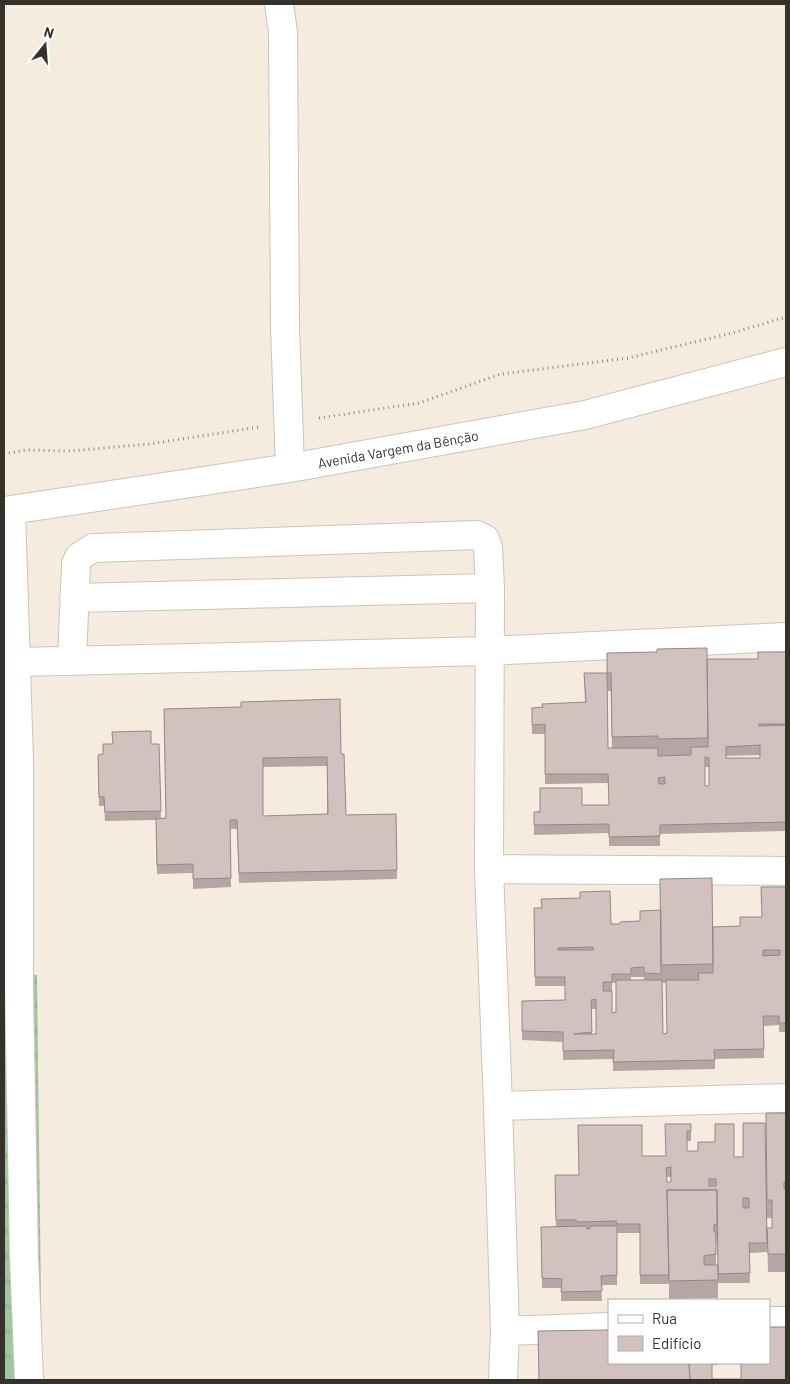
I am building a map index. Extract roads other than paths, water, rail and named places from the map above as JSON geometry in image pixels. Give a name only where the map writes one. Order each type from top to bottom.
[{"type":"street","points":[[279,4],[283,32],[285,327],[290,468]]},
{"type":"street","name":"Avenida Vargem da Bênção","points":[[7,511],[290,468],[585,415],[786,362]]},
{"type":"street","points":[[7,511],[16,662],[11,762],[11,987],[29,1380]]},
{"type":"street","points":[[72,661],[76,564],[79,556],[93,548],[477,535],[485,539],[488,548],[490,588],[488,870],[505,1331],[503,1380]]},
{"type":"street","points":[[74,598],[490,588]]},
{"type":"street","points":[[16,662],[490,651],[786,636]]},
{"type":"street","points":[[488,870],[786,871]]},
{"type":"street","points":[[498,1106],[786,1098]]},
{"type":"street","points":[[770,1322],[786,1321]]},
{"type":"street","points":[[505,1331],[608,1327]]}]
